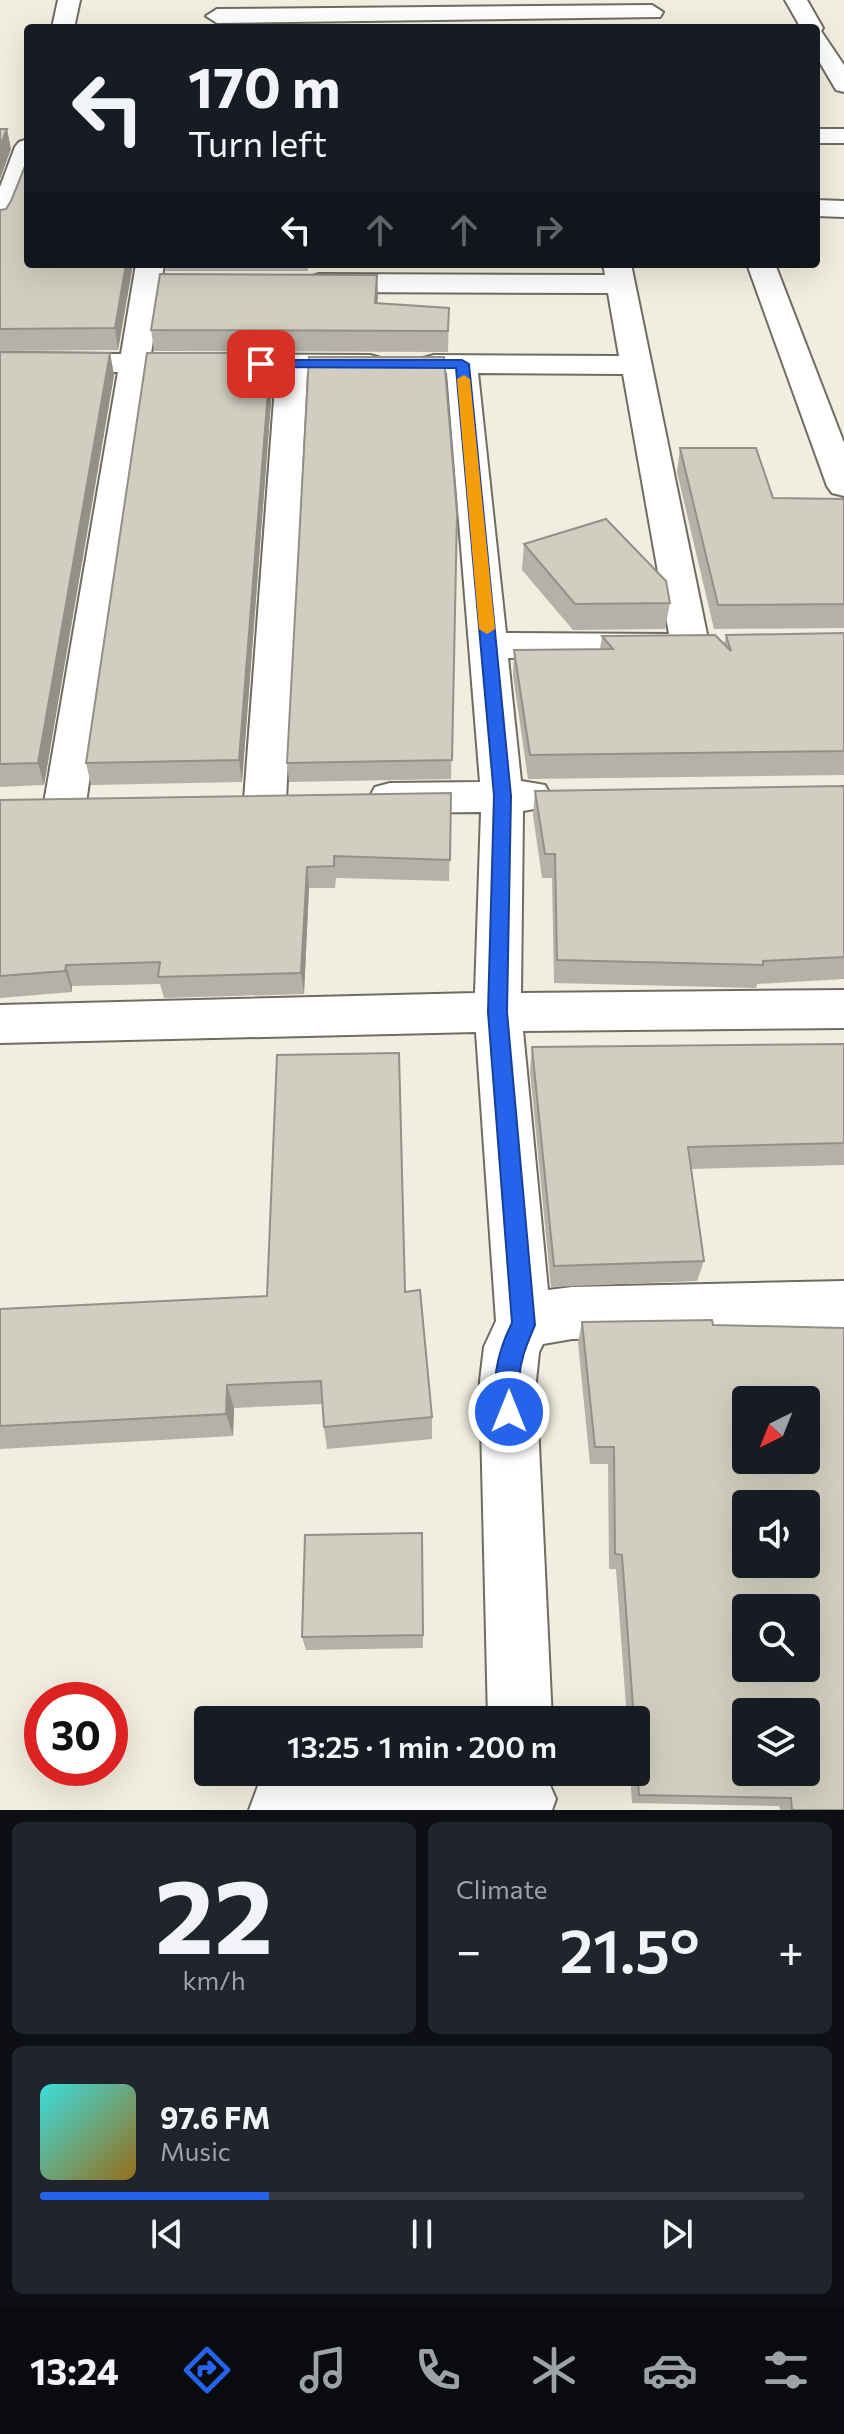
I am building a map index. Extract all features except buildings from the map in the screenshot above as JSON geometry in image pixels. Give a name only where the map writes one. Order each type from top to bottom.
[{"type":"street","points":[[64,24],[69,0]]},
{"type":"street","points":[[796,0],[810,24]]},
{"type":"street","points":[[216,15],[376,8],[651,13]]},
{"type":"street","points":[[820,43],[844,83]]},
{"type":"street","points":[[820,136],[844,136]]},
{"type":"street","points":[[0,147],[24,147]]},
{"type":"street","points":[[0,221],[24,158]]},
{"type":"street","points":[[820,208],[844,209]]},
{"type":"street","points":[[762,268],[844,486]]},
{"type":"street","points":[[289,283],[619,274],[636,365],[706,644],[488,646]]},
{"type":"street","points":[[62,803],[134,364],[158,276]]},
{"type":"street","points":[[0,362],[636,365]]},
{"type":"street","points":[[265,800],[292,364]]},
{"type":"street","points":[[462,364],[502,796],[498,1012],[524,1325],[512,1347],[508,1381],[520,1706]]},
{"type":"street","points":[[360,799],[565,795]]},
{"type":"street","points":[[0,1024],[498,1012],[844,1009]]},
{"type":"street","points":[[524,1325],[544,1317],[572,1313],[843,1309]]},
{"type":"street","points":[[282,1810],[523,1794]]},
{"type":"slow traffic","points":[[464,379],[487,629]]},
{"type":"route","points":[[261,364],[462,364],[502,796],[498,1012],[524,1325],[512,1347],[508,1381],[509,1412]]}]
